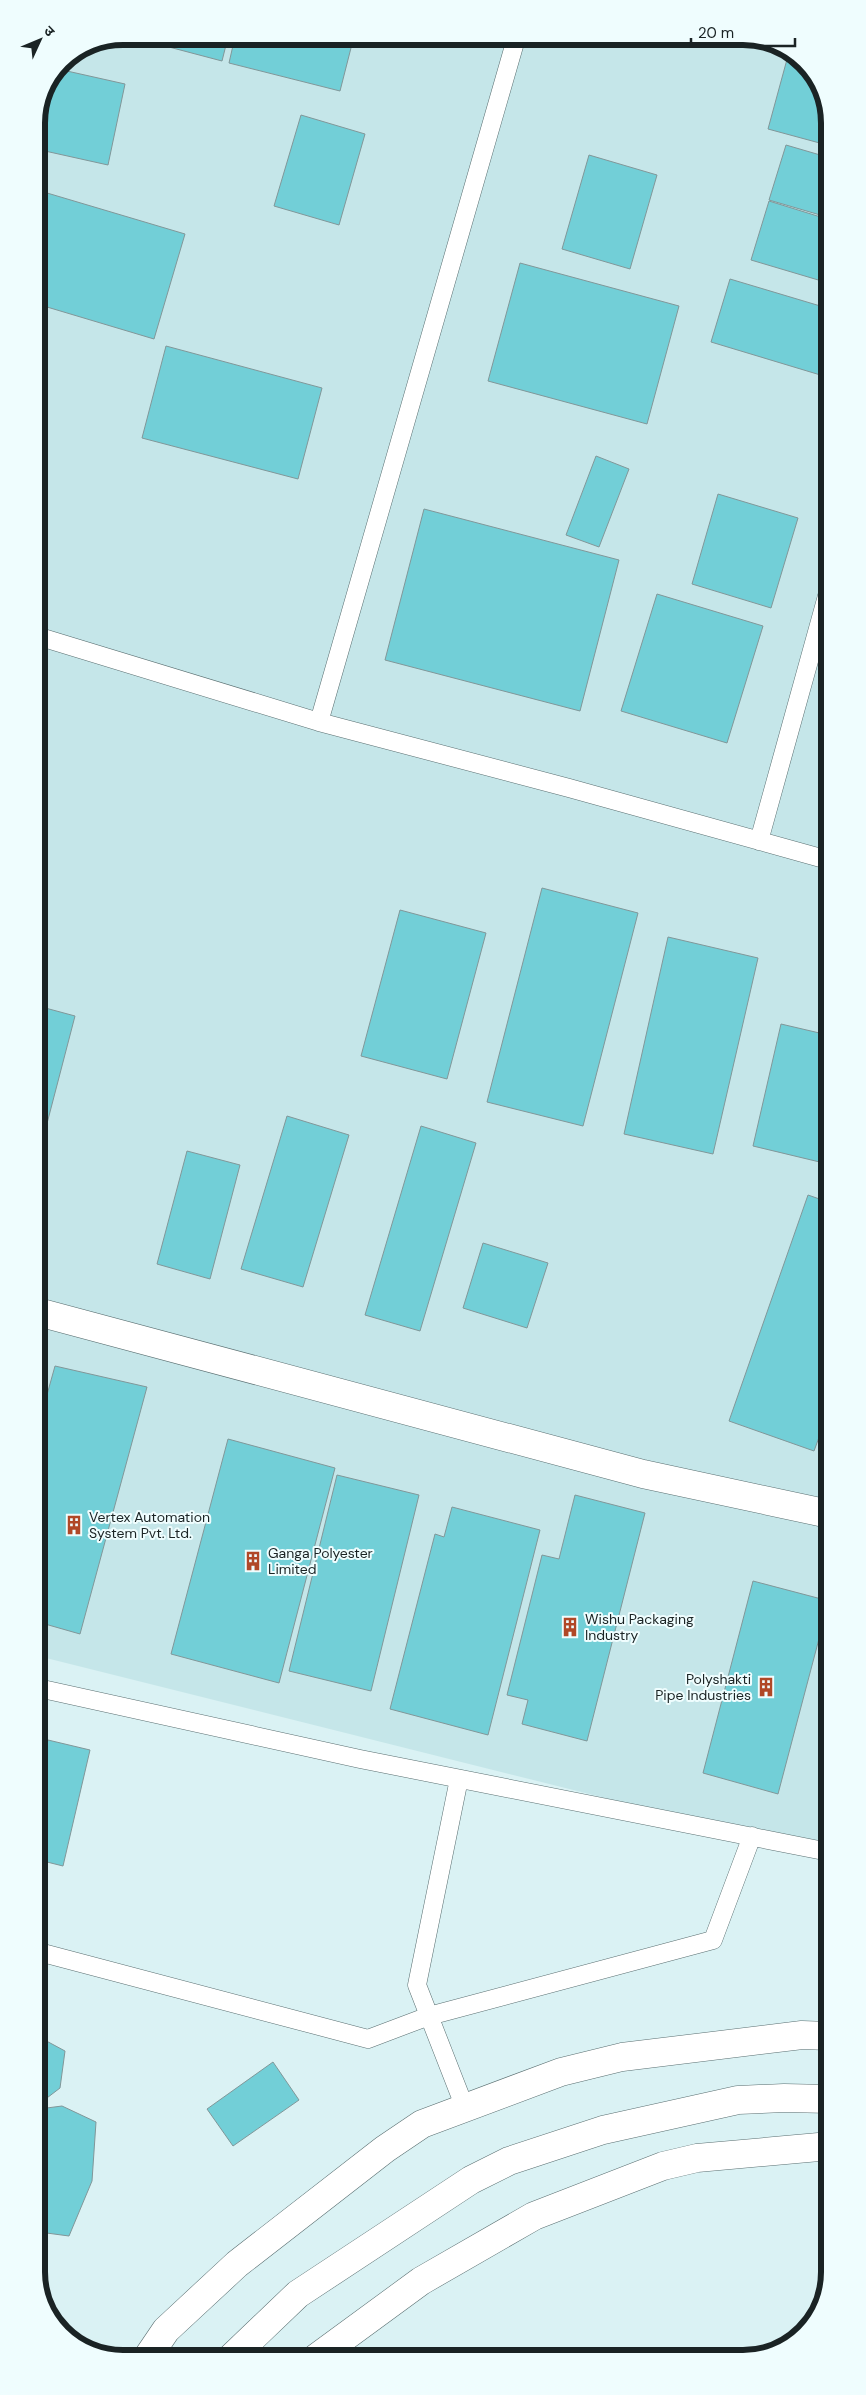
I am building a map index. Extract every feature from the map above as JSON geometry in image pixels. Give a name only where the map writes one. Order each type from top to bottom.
[{"type":"street","points":[[45,1314],[642,1474],[821,1512]]},
{"type":"street","points":[[152,2350],[166,2330],[253,2252],[385,2149],[422,2124],[561,2072],[622,2058],[802,2035],[821,2036]]},
{"type":"street","points":[[240,2350],[305,2289],[471,2180],[509,2161],[603,2130],[738,2100],[821,2099]]},
{"type":"street","points":[[327,2350],[422,2281],[534,2216],[672,2164],[697,2158],[821,2147]]},
{"type":"lane","points":[[319,722],[514,45]]},
{"type":"lane","points":[[759,841],[821,618]]},
{"type":"lane","points":[[45,638],[319,722],[569,788],[821,858]]},
{"type":"lane","points":[[45,1690],[459,1779],[821,1850]]},
{"type":"lane","points":[[459,1779],[418,1985],[465,2108]]},
{"type":"lane","points":[[45,1954],[368,2039],[429,2016],[713,1940],[752,1836]]},
{"type":"shaded area","points":[[748,45],[759,46],[778,53],[798,68],[813,88],[818,103],[821,123],[821,1852],[45,1658],[45,118],[51,93],[58,79],[79,58],[107,46]]},
{"type":"building","points":[[161,45],[226,45],[222,61]]},
{"type":"building","points":[[233,45],[352,45],[340,91],[229,63]]},
{"type":"building","points":[[787,59],[808,79],[813,88],[820,112],[821,143],[768,129]]},
{"type":"building","points":[[66,71],[125,84],[108,165],[45,151],[45,118],[48,103],[58,79]]},
{"type":"building","points":[[301,115],[365,134],[339,225],[274,206]]},
{"type":"building","points":[[786,145],[821,155],[821,215],[769,200]]},
{"type":"building","points":[[589,155],[657,175],[630,269],[562,249]]},
{"type":"building","points":[[45,192],[185,234],[154,339],[45,306]]},
{"type":"building","points":[[769,201],[821,217],[821,281],[751,260]]},
{"type":"building","points":[[520,263],[679,306],[647,424],[488,381]]},
{"type":"building","points":[[730,279],[821,306],[821,375],[711,342]]},
{"type":"building","points":[[166,346],[322,388],[298,479],[142,438]]},
{"type":"building","points":[[596,456],[629,469],[599,547],[566,535]]},
{"type":"building","points":[[718,494],[798,518],[771,608],[692,584]]},
{"type":"building","points":[[424,509],[619,560],[580,711],[385,660]]},
{"type":"building","points":[[657,594],[763,626],[727,743],[621,711]]},
{"type":"building","points":[[542,888],[638,913],[583,1126],[487,1102]]},
{"type":"building","points":[[400,910],[486,933],[447,1079],[361,1056]]},
{"type":"building","points":[[668,937],[758,958],[713,1154],[624,1134]]},
{"type":"building","points":[[45,1008],[75,1016],[45,1131]]},
{"type":"building","points":[[781,1024],[821,1033],[821,1162],[753,1146]]},
{"type":"building","points":[[287,1116],[349,1135],[303,1287],[241,1269]]},
{"type":"building","points":[[421,1126],[476,1143],[420,1331],[365,1315]]},
{"type":"building","points":[[187,1151],[240,1165],[210,1279],[157,1264]]},
{"type":"building","points":[[808,1195],[821,1200],[821,1432],[814,1451],[729,1421]]},
{"type":"building","points":[[483,1243],[548,1263],[527,1328],[463,1308]]},
{"type":"building","name":"Vertex Automation System Pvt. Ltd.","points":[[55,1366],[147,1387],[80,1634],[45,1624],[45,1402]]},
{"type":"building","name":"Ganga Polyester Limited","points":[[228,1439],[335,1468],[279,1683],[171,1654]]},
{"type":"building","points":[[337,1475],[419,1495],[371,1691],[289,1671]]},
{"type":"building","name":"Wishu Packaging Industry","points":[[575,1495],[645,1513],[587,1741],[522,1724],[528,1700],[507,1695],[542,1555],[559,1559]]},
{"type":"building","points":[[452,1507],[540,1530],[488,1735],[390,1709],[435,1534],[444,1537]]},
{"type":"building","name":"Polyshakti Pipe Industries","points":[[753,1581],[821,1599],[821,1631],[778,1794],[703,1773]]},
{"type":"building","points":[[48,1740],[90,1750],[63,1866],[45,1862],[45,1751]]},
{"type":"building","points":[[45,2040],[65,2051],[60,2088],[45,2099]]},
{"type":"building","points":[[273,2062],[299,2100],[233,2146],[207,2109]]},
{"type":"building","points":[[62,2106],[96,2122],[92,2181],[69,2236],[45,2233],[45,2108]]},
{"type":"place","name":"Vertex Automation System Pvt. Ltd.","points":[[74,1525]]},
{"type":"place","name":"Ganga Polyester Limited","points":[[253,1561]]},
{"type":"place","name":"Wishu Packaging Industry","points":[[570,1627]]},
{"type":"place","name":"Polyshakti Pipe Industries","points":[[766,1687]]}]
